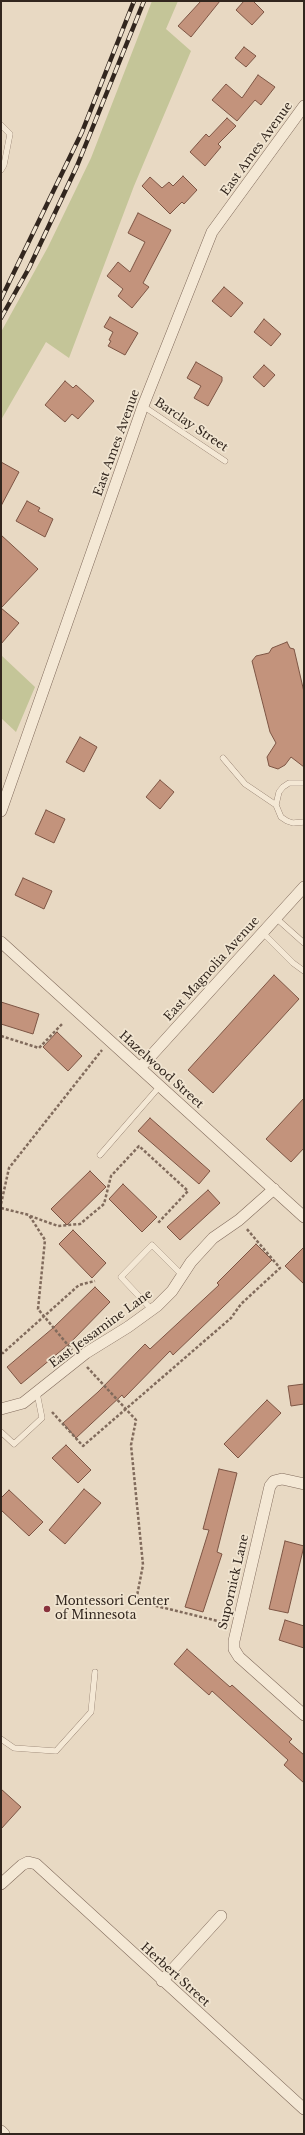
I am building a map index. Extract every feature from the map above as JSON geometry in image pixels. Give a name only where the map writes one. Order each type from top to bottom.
[{"type":"street","name":"East Ames Avenue","points":[[1,811],[144,406],[212,232],[304,106]]},
{"type":"street","name":"East Magnolia Avenue","points":[[140,1068],[304,887]]},
{"type":"street","name":"Hazelwood Street","points":[[1,942],[304,1217]]},
{"type":"street","name":"East Jessamine Lane","points":[[1,1409],[23,1404],[79,1358],[152,1310],[172,1291],[191,1262],[213,1238],[239,1220],[274,1189]]},
{"type":"street","name":"Supornick Lane","points":[[304,1484],[282,1480],[274,1481],[270,1486],[234,1641],[234,1649],[239,1657],[304,1715]]},
{"type":"street","name":"Herbert Street","points":[[1,1884],[14,1870],[28,1862],[36,1864],[162,1981],[304,2109]]},
{"type":"street","points":[[162,1981],[221,1916]]},
{"type":"street","points":[[1,2131],[4,2134]]},
{"type":"lane","points":[[1,125],[10,134],[4,165],[1,170]]},
{"type":"lane","name":"Barclay Street","points":[[144,406],[225,461]]},
{"type":"lane","points":[[223,758],[245,784],[276,805],[281,817],[286,821],[293,823],[304,822]]},
{"type":"lane","points":[[276,805],[279,792],[283,787],[289,783],[304,783]]},
{"type":"lane","points":[[276,918],[304,943]]},
{"type":"lane","points":[[263,933],[293,963],[304,971]]},
{"type":"lane","points":[[100,1155],[160,1086]]},
{"type":"lane","points":[[152,1310],[121,1277],[152,1245],[182,1275]]},
{"type":"lane","points":[[1,1432],[14,1444],[42,1418],[36,1393]]},
{"type":"lane","points":[[1,1739],[14,1748],[56,1751],[91,1712],[95,1672]]},
{"type":"path","points":[[1,1036],[39,1048],[63,1023]]},
{"type":"path","points":[[1,1204],[9,1168],[110,1041]]},
{"type":"path","points":[[1,1208],[29,1215],[58,1226],[80,1224],[104,1204],[111,1176],[138,1146],[188,1191],[158,1223]]},
{"type":"path","points":[[29,1215],[45,1240],[38,1309],[79,1358],[136,1420],[131,1445],[143,1565],[136,1601],[237,1625]]},
{"type":"path","points":[[40,1408],[47,1407],[83,1446],[225,1323],[241,1304],[280,1268],[239,1220]]},
{"type":"path","points":[[1,1353],[3,1353],[79,1285],[95,1281]]},
{"type":"green space","points":[[152,1],[178,1],[166,29],[191,51],[134,186],[69,358],[46,342],[1,420],[1,332],[48,247],[91,158]]},
{"type":"green space","points":[[1,655],[35,687],[16,732],[1,718]]},
{"type":"building","points":[[201,1],[220,1],[191,37],[178,26]]},
{"type":"building","points":[[244,1],[253,1],[264,12],[252,25],[236,10]]},
{"type":"building","points":[[244,47],[256,56],[246,67],[235,58]]},
{"type":"building","points":[[258,75],[275,87],[261,105],[255,100],[237,121],[212,100],[226,84],[242,98]]},
{"type":"building","points":[[227,118],[236,126],[218,144],[221,147],[205,166],[190,152],[206,134],[209,137]]},
{"type":"building","points":[[183,176],[197,190],[184,204],[182,202],[170,214],[142,186],[150,177],[162,188],[169,182],[173,186]]},
{"type":"building","points":[[138,213],[171,230],[143,283],[149,287],[132,308],[118,296],[123,289],[107,276],[118,262],[130,272],[145,242],[128,233]]},
{"type":"building","points":[[224,287],[243,303],[231,317],[212,301]]},
{"type":"building","points":[[110,317],[138,333],[125,355],[108,346],[113,332],[104,327]]},
{"type":"building","points":[[264,319],[281,334],[271,346],[254,332]]},
{"type":"building","points":[[196,362],[222,377],[222,381],[208,406],[194,398],[201,386],[187,378]]},
{"type":"building","points":[[264,365],[275,375],[264,387],[253,377]]},
{"type":"building","points":[[65,381],[73,388],[76,385],[94,401],[78,419],[72,414],[65,422],[45,405]]},
{"type":"building","points":[[1,462],[19,472],[1,506]]},
{"type":"building","points":[[27,501],[40,508],[38,511],[53,519],[45,537],[16,521]]},
{"type":"building","points":[[1,535],[38,569],[1,608]]},
{"type":"building","points":[[1,608],[19,623],[1,644]]},
{"type":"building","points":[[287,642],[290,648],[294,649],[304,692],[304,767],[291,757],[285,765],[278,769],[269,766],[267,757],[276,743],[270,732],[252,661],[256,656],[269,653],[272,648]]},
{"type":"building","points":[[80,737],[97,747],[84,772],[66,762]]},
{"type":"building","points":[[160,780],[174,792],[160,809],[146,797]]},
{"type":"building","points":[[46,810],[65,819],[54,843],[35,834]]},
{"type":"building","points":[[23,878],[52,891],[44,909],[15,895]]},
{"type":"building","points":[[274,975],[299,999],[213,1093],[188,1070]]},
{"type":"building","points":[[1,1002],[39,1014],[33,1034],[1,1024]]},
{"type":"building","points":[[57,1032],[82,1056],[68,1071],[43,1047]]},
{"type":"building","points":[[304,1098],[304,1148],[291,1162],[266,1139]]},
{"type":"building","points":[[150,1118],[210,1171],[199,1184],[138,1131]]},
{"type":"building","points":[[90,1171],[106,1187],[67,1225],[51,1209]]},
{"type":"building","points":[[123,1184],[157,1217],[142,1232],[109,1199]]},
{"type":"building","points":[[208,1190],[220,1203],[180,1240],[167,1227]]},
{"type":"building","points":[[73,1230],[106,1263],[92,1278],[59,1244]]},
{"type":"building","points":[[256,1244],[272,1260],[173,1355],[170,1351],[124,1398],[122,1395],[76,1438],[63,1423],[98,1392],[145,1344],[150,1349],[219,1285],[217,1283]]},
{"type":"building","points":[[304,1247],[304,1284],[285,1266]]},
{"type":"building","points":[[95,1287],[110,1302],[69,1344],[21,1384],[7,1367],[53,1328]]},
{"type":"building","points":[[304,1384],[304,1404],[291,1406],[288,1386]]},
{"type":"building","points":[[267,1400],[281,1413],[238,1458],[224,1444]]},
{"type":"building","points":[[66,1445],[91,1470],[78,1483],[52,1458]]},
{"type":"building","points":[[219,1469],[237,1473],[217,1552],[222,1554],[203,1612],[185,1607],[209,1530],[203,1529]]},
{"type":"building","points":[[84,1489],[101,1503],[65,1544],[49,1530]]},
{"type":"building","points":[[9,1490],[43,1522],[29,1536],[1,1510],[1,1498]]},
{"type":"building","points":[[285,1541],[304,1546],[288,1613],[269,1609]]},
{"type":"building","points":[[285,1620],[304,1626],[304,1648],[279,1640]]},
{"type":"building","points":[[187,1649],[230,1687],[232,1685],[292,1739],[289,1742],[304,1755],[304,1783],[284,1765],[288,1760],[212,1691],[209,1695],[174,1664]]},
{"type":"building","points":[[1,1789],[21,1807],[1,1829]]},
{"type":"railway","points":[[1,299],[82,132],[134,1]]},
{"type":"railway","points":[[1,318],[29,268],[77,166],[144,1]]},
{"type":"place","name":"Montessori Center of Minnesota","points":[[47,1609]]}]
